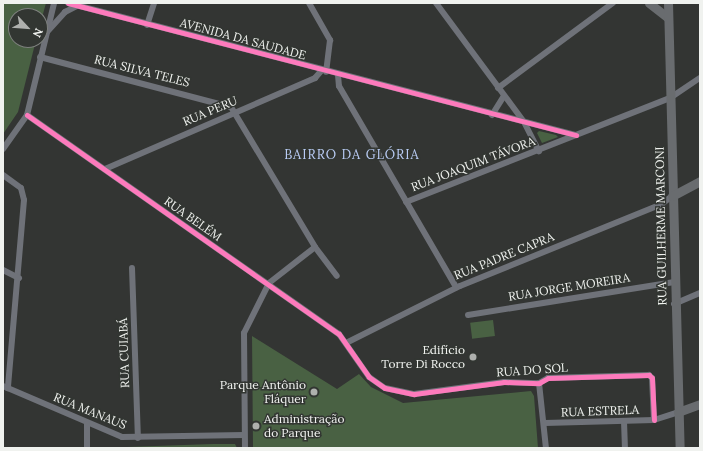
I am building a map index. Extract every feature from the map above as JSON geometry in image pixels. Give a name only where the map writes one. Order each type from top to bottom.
[{"type":"main road","points":[[649,3],[668,18]]},
{"type":"main road","name":"RUA GUILHERME MARCONI","points":[[668,3],[674,304],[680,448]]},
{"type":"main road","points":[[672,196],[700,181]]},
{"type":"main road","points":[[678,412],[700,404]]},
{"type":"street","points":[[48,24],[54,3]]},
{"type":"street","points":[[65,3],[65,12]]},
{"type":"street","name":"AVENIDA DA SAUDADE","points":[[68,3],[338,75],[576,135]]},
{"type":"street","points":[[147,24],[154,3]]},
{"type":"street","points":[[309,3],[331,44],[324,71]]},
{"type":"street","points":[[498,88],[613,3]]},
{"type":"street","points":[[437,4],[524,122],[539,151]]},
{"type":"street","points":[[48,32],[65,12],[77,6]]},
{"type":"street","points":[[3,149],[27,114],[42,48]]},
{"type":"street","name":"RUA SILVA TELES","points":[[40,57],[217,102],[235,112]]},
{"type":"street","name":"RUA PERU","points":[[105,169],[315,78],[324,71]]},
{"type":"street","points":[[338,75],[339,86],[456,287]]},
{"type":"street","name":"RUA JOAQUIM TÁVORA","points":[[406,202],[539,151],[670,98],[700,78]]},
{"type":"street","points":[[492,115],[504,96]]},
{"type":"street","points":[[235,112],[315,247],[337,276]]},
{"type":"street","name":"RUA BELÉM","points":[[27,114],[269,283],[346,342]]},
{"type":"street","points":[[3,175],[21,188],[24,196],[19,278],[6,387]]},
{"type":"street","name":"RUA PADRE CAPRA","points":[[346,342],[456,287],[662,204],[672,196]]},
{"type":"street","points":[[245,448],[242,338],[269,283],[315,247]]},
{"type":"street","name":"RUA CUIABÁ","points":[[132,268],[138,438]]},
{"type":"street","points":[[3,270],[19,278]]},
{"type":"street","name":"RUA JORGE MOREIRA","points":[[468,315],[674,282]]},
{"type":"street","points":[[674,304],[700,294]]},
{"type":"street","name":"RUA DO SOL","points":[[346,342],[373,381],[403,394],[504,382],[539,382],[548,378],[650,376],[654,420]]},
{"type":"street","points":[[539,382],[545,424],[546,448]]},
{"type":"street","name":"RUA MANAUS","points":[[6,387],[87,424],[122,437],[138,438],[244,435]]},
{"type":"street","name":"RUA ESTRELA","points":[[545,424],[654,420],[678,412]]},
{"type":"street","points":[[624,421],[625,448]]},
{"type":"street","points":[[87,424],[88,448]]},
{"type":"green space","points":[[3,3],[46,3],[45,8],[8,8],[8,48],[34,48],[18,112],[3,134]]},
{"type":"green space","points":[[539,131],[556,135],[558,137],[542,143],[537,133]]},
{"type":"green space","points":[[493,320],[495,336],[472,339],[470,323]]},
{"type":"green space","name":"Parque Antônio Fláquer","points":[[252,336],[337,389],[359,374],[371,387],[403,403],[531,391],[534,396],[538,448],[253,448]]},
{"type":"green space","points":[[213,444],[235,444],[237,448],[97,448]]},
{"type":"cycle path","points":[[68,3],[576,135]]},
{"type":"cycle path","points":[[27,115],[339,334],[369,377],[385,388],[414,394],[504,382],[539,383],[548,378],[649,375],[652,378],[654,420]]},
{"type":"place","name":"Edifício Torre Di Rocco","points":[[473,357]]},
{"type":"place","name":"Parque Antônio Fláquer","points":[[314,392]]},
{"type":"place","name":"Administração do Parque","points":[[256,426]]},
{"type":"district","name":"BAIRRO DA GLÓRIA","points":[[352,155]]}]
